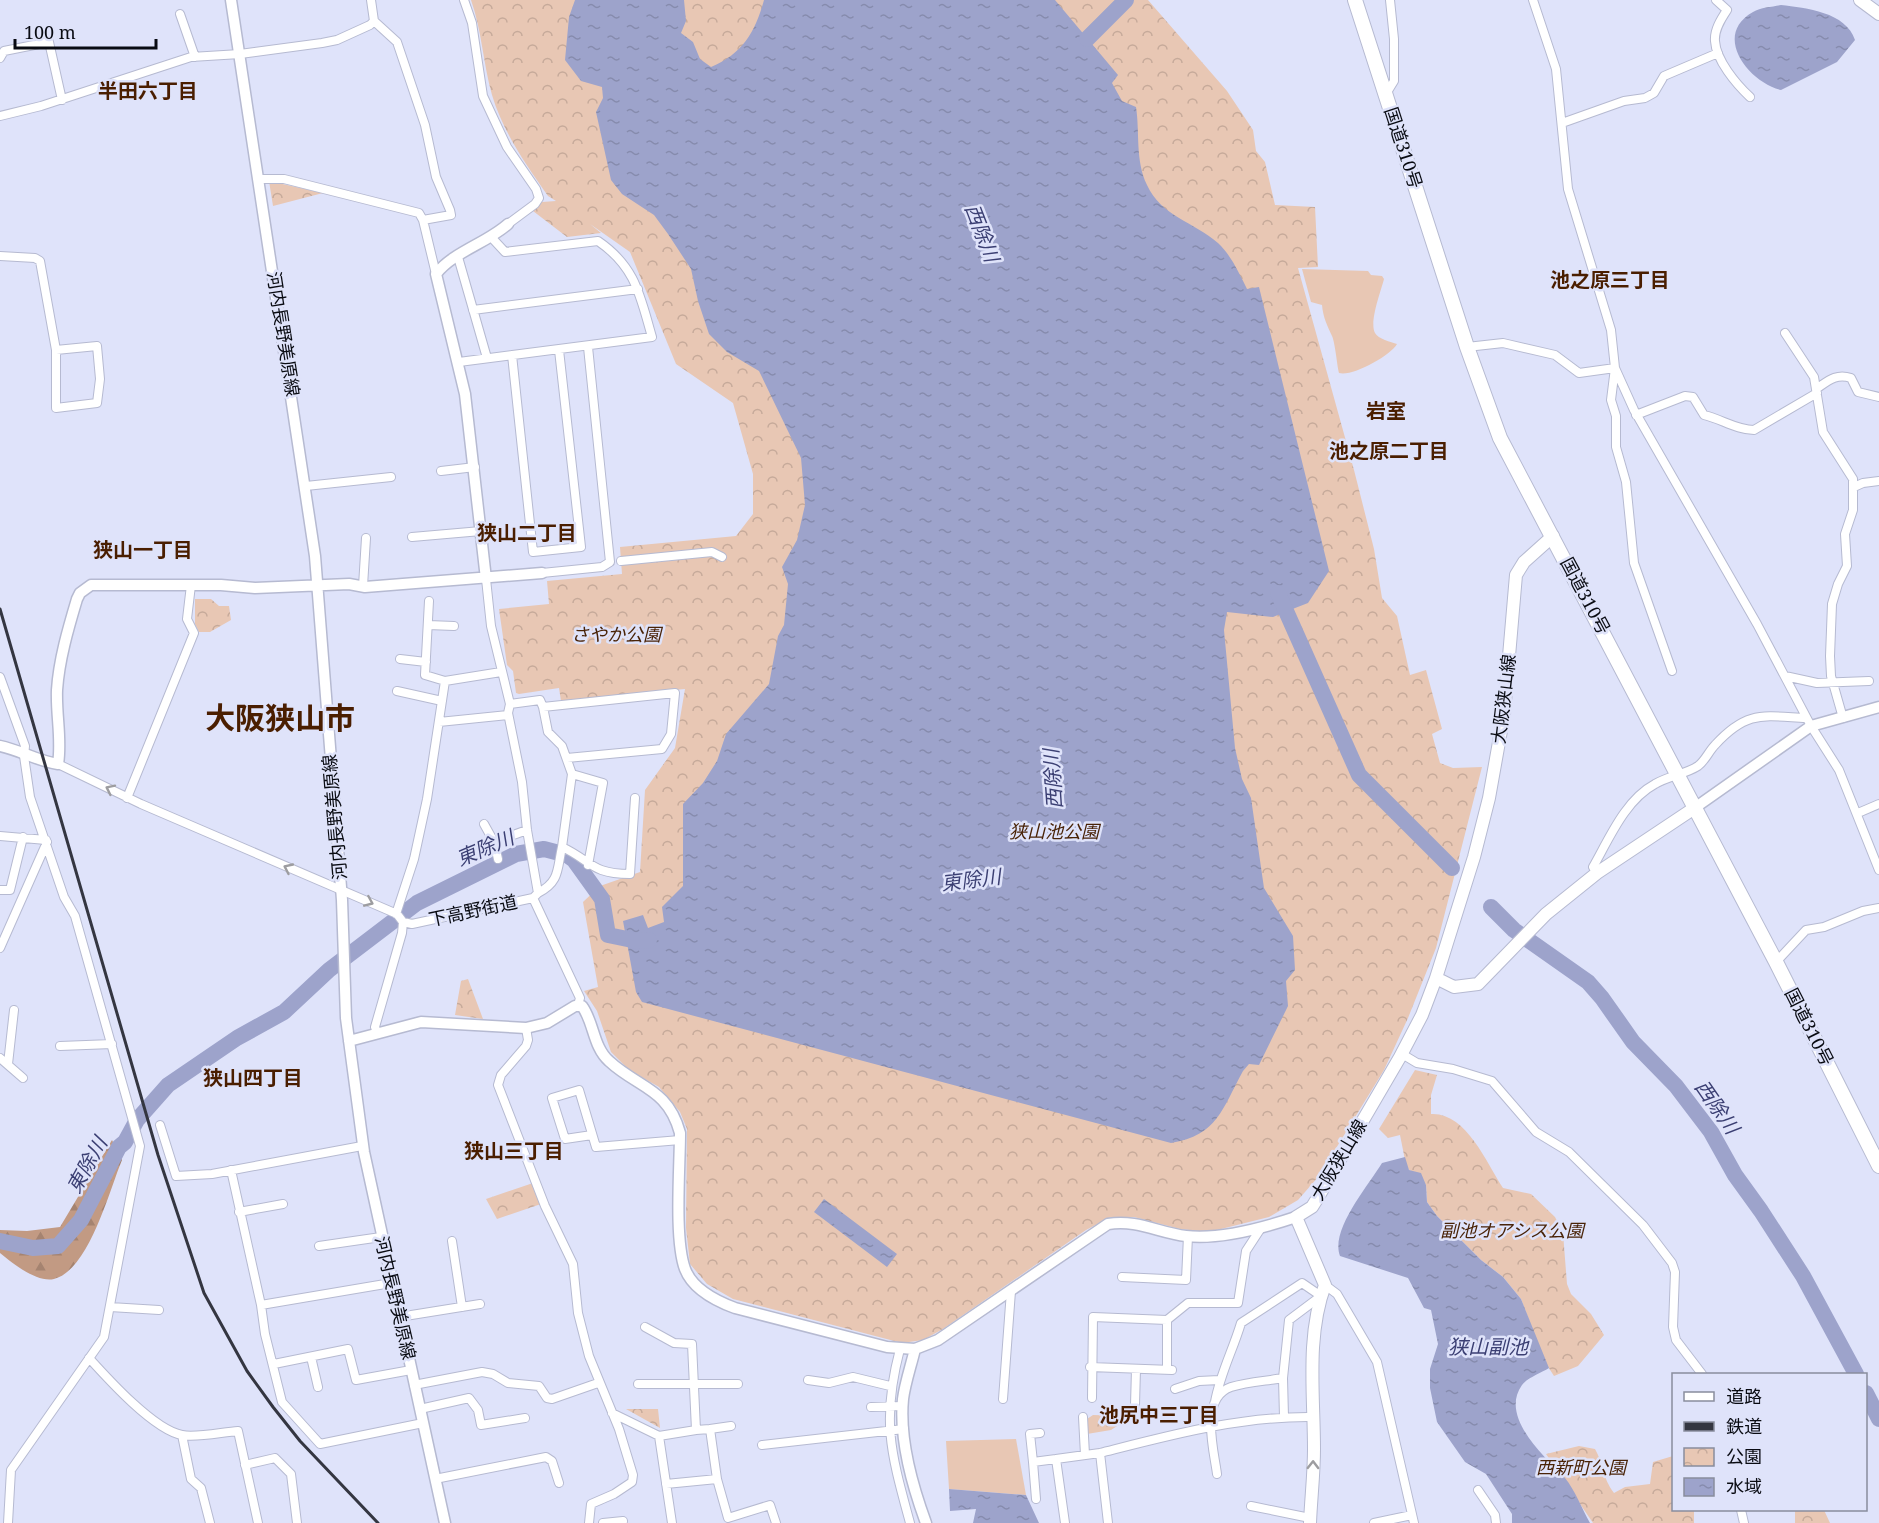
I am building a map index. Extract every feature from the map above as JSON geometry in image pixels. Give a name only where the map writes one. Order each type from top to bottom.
[{"type":"highway","name":"国道310号","points":[[1355,0],[1467,347],[1500,438],[1696,807],[1879,1166]]},
{"type":"main road","points":[[1860,0],[1879,14]]},
{"type":"main road","name":"大阪狭山線","points":[[1323,1290],[1296,1217],[1312,1207],[1402,1054],[1422,1015],[1437,978],[1490,798],[1504,714],[1516,575],[1524,562],[1553,536]]},
{"type":"main road","points":[[1437,978],[1454,987],[1478,984],[1533,927],[1597,873],[1696,807]]},
{"type":"main road","points":[[1310,1520],[1312,1369],[1323,1290]]},
{"type":"street","name":"河内長野美原線","points":[[231,0],[306,486],[318,587],[341,893],[349,1041],[362,1146],[445,1523]]},
{"type":"street","points":[[371,0],[374,21],[397,42],[425,125],[436,177],[451,215],[423,220]]},
{"type":"street","points":[[436,274],[442,266],[492,238],[539,198],[536,189],[507,147],[483,96],[472,23],[464,0]]},
{"type":"street","points":[[1386,94],[1394,81],[1394,39],[1390,0]]},
{"type":"street","points":[[1533,0],[1556,69],[1568,189],[1611,330],[1615,368],[1611,400],[1616,416],[1616,447],[1626,482],[1634,563],[1672,671]]},
{"type":"street","points":[[1716,0],[1727,10],[1718,25],[1715,40],[1718,53],[1740,88],[1750,97]]},
{"type":"street","points":[[180,14],[195,57]]},
{"type":"street","points":[[0,116],[62,100],[195,57],[240,54],[337,40],[374,21]]},
{"type":"street","points":[[0,58],[4,51],[49,42],[62,100]]},
{"type":"street","points":[[1562,123],[1624,101],[1645,98],[1654,93],[1664,75],[1718,53]]},
{"type":"street","points":[[260,179],[284,179],[365,198],[419,213],[423,220],[459,362],[475,467],[491,626],[510,704],[508,715],[522,782],[535,896],[551,886],[556,878],[572,774],[562,746],[548,732],[540,700],[510,704]]},
{"type":"street","points":[[459,362],[652,337],[638,289],[629,269],[611,250],[598,241],[505,252],[492,238]]},
{"type":"street","points":[[0,256],[35,258],[40,261],[56,351],[56,408],[97,403],[100,378],[97,346],[56,351]]},
{"type":"street","points":[[458,257],[487,358]]},
{"type":"street","points":[[473,310],[638,289]]},
{"type":"street","points":[[1785,333],[1814,377],[1823,432],[1853,479],[1853,510],[1845,534],[1848,566],[1838,584],[1832,604],[1830,656],[1833,683],[1843,718]]},
{"type":"street","points":[[1467,347],[1503,343],[1555,355],[1579,373],[1615,368]]},
{"type":"street","points":[[58,764],[61,742],[58,722],[59,676],[64,645],[80,593],[91,585],[318,587],[349,584],[363,586],[486,579],[602,567],[610,562],[588,347]]},
{"type":"street","points":[[512,355],[533,552],[581,547],[559,350]]},
{"type":"street","points":[[1615,368],[1636,415],[1809,722],[1839,770],[1879,870]]},
{"type":"street","points":[[1636,415],[1685,396],[1693,397],[1704,415],[1722,419],[1744,430],[1754,430],[1817,391],[1835,377],[1851,378],[1858,392],[1879,397]]},
{"type":"street","points":[[441,471],[475,467]]},
{"type":"street","points":[[306,486],[391,477]]},
{"type":"street","points":[[1854,487],[1879,481]]},
{"type":"street","points":[[412,537],[481,531]]},
{"type":"street","points":[[363,586],[366,538]]},
{"type":"street","points":[[621,561],[712,552],[722,557]]},
{"type":"street","points":[[127,798],[194,633],[188,619],[191,585]]},
{"type":"street","points":[[429,601],[425,675],[445,681],[501,672]]},
{"type":"street","points":[[428,625],[454,626]]},
{"type":"street","points":[[400,660],[426,662]]},
{"type":"street","points":[[1785,676],[1802,682],[1869,681]]},
{"type":"street","points":[[0,677],[24,741],[30,797],[47,841],[64,897],[75,916],[140,1146],[104,1337],[11,1470],[8,1523]]},
{"type":"street","points":[[377,1033],[375,1027],[414,859],[445,681]]},
{"type":"street","points":[[397,691],[442,701]]},
{"type":"street","points":[[543,707],[675,693],[671,734],[662,749],[567,758]]},
{"type":"street","points":[[1597,873],[1593,867],[1629,808],[1641,794],[1677,773],[1696,767],[1715,745],[1745,719],[1760,716],[1809,722],[1843,718],[1879,707]]},
{"type":"street","points":[[439,722],[508,715]]},
{"type":"street","points":[[1696,807],[1809,722]]},
{"type":"street","points":[[0,746],[12,748],[24,756],[58,764],[127,798],[399,917]]},
{"type":"street","points":[[572,774],[603,783],[588,865]]},
{"type":"street","points":[[561,851],[578,855],[588,865],[611,874],[630,874],[635,798]]},
{"type":"street","points":[[1858,813],[1879,804]]},
{"type":"street","points":[[484,824],[494,842],[498,860]]},
{"type":"street","points":[[494,842],[527,830]]},
{"type":"street","points":[[0,836],[47,841]]},
{"type":"street","points":[[0,890],[9,890],[23,837]]},
{"type":"street","points":[[0,948],[47,841]]},
{"type":"street","name":"下高野街道","points":[[399,917],[412,924],[535,896],[580,998],[578,1005]]},
{"type":"street","points":[[1776,962],[1806,930],[1824,927],[1863,911],[1879,908]]},
{"type":"street","points":[[349,1041],[420,1022],[526,1028],[547,1023],[578,1005],[586,1011],[598,1045],[607,1060],[650,1087],[669,1108],[676,1120],[680,1140],[681,1244],[686,1270],[701,1290],[718,1302],[735,1308],[900,1349],[915,1349],[938,1340],[1108,1224],[1135,1223],[1188,1236],[1204,1237],[1296,1217]]},
{"type":"street","points":[[8,1064],[14,1010]]},
{"type":"street","points":[[526,1028],[528,1040],[526,1046],[501,1075],[498,1085],[545,1206],[573,1264],[578,1313],[598,1383],[612,1413],[631,1467],[632,1482],[614,1494],[591,1504],[590,1523]]},
{"type":"street","points":[[60,1046],[112,1044]]},
{"type":"street","points":[[1402,1054],[1417,1063],[1453,1069],[1492,1081],[1536,1132],[1569,1152],[1643,1225],[1672,1263],[1675,1272],[1673,1327],[1676,1340],[1701,1373]]},
{"type":"street","points":[[0,1058],[23,1078]]},
{"type":"street","points":[[592,1135],[566,1139],[552,1098],[579,1090],[596,1147],[680,1140]]},
{"type":"street","points":[[160,1125],[176,1176],[212,1174],[362,1146]]},
{"type":"street","points":[[231,1170],[261,1305],[265,1334],[282,1402],[320,1444],[423,1423]]},
{"type":"street","points":[[239,1212],[283,1204]]},
{"type":"street","points":[[1092,1398],[1090,1367],[1092,1317],[1167,1320],[1188,1303],[1238,1303],[1246,1251],[1262,1226]]},
{"type":"street","points":[[1122,1276],[1186,1280],[1188,1236]]},
{"type":"street","points":[[319,1246],[381,1237]]},
{"type":"street","points":[[452,1241],[462,1307]]},
{"type":"street","points":[[1217,1474],[1210,1425],[1219,1380],[1232,1353],[1241,1323],[1302,1283],[1337,1294],[1377,1362],[1413,1519],[1374,1523]]},
{"type":"street","points":[[261,1305],[391,1284]]},
{"type":"street","points":[[1284,1417],[1283,1378],[1289,1320],[1323,1290]]},
{"type":"street","points":[[1003,1399],[1011,1291]]},
{"type":"street","points":[[399,1317],[480,1304]]},
{"type":"street","points":[[110,1307],[159,1310]]},
{"type":"street","points":[[1090,1367],[1170,1370],[1167,1320]]},
{"type":"street","points":[[645,1327],[674,1343],[692,1344],[696,1430]]},
{"type":"street","points":[[274,1364],[348,1349],[356,1380],[411,1370]]},
{"type":"street","points":[[900,1349],[890,1386],[889,1432],[910,1523]]},
{"type":"street","points":[[915,1349],[903,1406],[904,1429],[912,1479],[926,1523]]},
{"type":"street","points":[[311,1356],[318,1387]]},
{"type":"street","points":[[89,1358],[126,1397],[158,1423],[182,1435],[238,1431],[258,1523]]},
{"type":"street","points":[[1135,1405],[1136,1369]]},
{"type":"street","points":[[414,1385],[482,1372],[493,1374],[508,1383],[539,1386],[547,1398],[552,1398],[598,1383]]},
{"type":"street","points":[[808,1380],[829,1383],[853,1377],[890,1386]]},
{"type":"street","points":[[1215,1402],[1229,1388],[1283,1378]]},
{"type":"street","points":[[1174,1389],[1199,1381],[1219,1380]]},
{"type":"street","points":[[638,1384],[738,1384]]},
{"type":"street","points":[[420,1409],[469,1398],[478,1410],[481,1425],[525,1418]]},
{"type":"street","points":[[871,1407],[903,1406]]},
{"type":"street","points":[[612,1413],[659,1436],[731,1426]]},
{"type":"street","points":[[1083,1417],[1085,1455]]},
{"type":"street","points":[[1033,1462],[1100,1453],[1210,1425],[1284,1417],[1313,1417]]},
{"type":"street","points":[[711,1429],[717,1479],[728,1518],[770,1505],[776,1523]]},
{"type":"street","points":[[762,1445],[904,1429]]},
{"type":"street","points":[[1036,1498],[1030,1434],[1040,1433]]},
{"type":"street","points":[[182,1435],[191,1479],[201,1488],[210,1523]]},
{"type":"street","points":[[659,1436],[672,1523]]},
{"type":"street","points":[[1100,1453],[1108,1523]]},
{"type":"street","points":[[435,1479],[546,1457],[552,1461],[559,1483]]},
{"type":"street","points":[[245,1465],[275,1458],[291,1474],[297,1523]]},
{"type":"street","points":[[1056,1459],[1065,1523]]},
{"type":"street","points":[[666,1484],[717,1479]]},
{"type":"street","points":[[1478,1490],[1495,1515],[1497,1523]]},
{"type":"street","points":[[1251,1506],[1310,1520]]},
{"type":"street","points":[[603,1523],[623,1521]]},
{"type":"green space","name":"狭山池公園","points":[[471,0],[1148,0],[1227,91],[1253,130],[1256,151],[1265,162],[1275,205],[1315,207],[1318,267],[1298,268],[1354,470],[1374,549],[1382,598],[1397,616],[1410,675],[1426,670],[1442,729],[1432,734],[1440,763],[1453,768],[1482,767],[1436,948],[1408,1018],[1384,1070],[1319,1176],[1298,1200],[1269,1217],[1209,1232],[1180,1229],[1134,1217],[1111,1217],[1086,1230],[943,1329],[923,1340],[902,1343],[733,1299],[707,1284],[690,1264],[686,1228],[687,1129],[680,1112],[659,1087],[629,1070],[611,1052],[597,1011],[584,991],[598,987],[583,902],[600,886],[640,872],[645,790],[675,748],[685,689],[561,701],[559,688],[516,693],[513,671],[507,665],[499,609],[549,604],[547,581],[622,574],[620,547],[736,536],[753,514],[753,474],[733,403],[676,364],[630,252],[590,224],[601,233],[567,237],[533,211],[542,202],[556,201],[548,196],[516,148],[502,122],[492,95],[478,23]]},
{"type":"green space","points":[[269,181],[323,193],[273,206]]},
{"type":"green space","points":[[1302,269],[1368,271],[1371,275],[1382,276],[1384,279],[1373,322],[1375,333],[1379,337],[1397,344],[1393,349],[1379,360],[1361,369],[1339,373],[1333,339],[1322,305],[1311,302]]},
{"type":"green space","points":[[195,599],[211,599],[219,606],[229,606],[231,620],[210,632],[199,632],[195,624]]},
{"type":"green space","points":[[468,979],[483,1019],[455,1015],[461,981]]},
{"type":"green space","name":"副池オアシス公園","points":[[1415,1070],[1437,1075],[1431,1095],[1431,1114],[1455,1121],[1465,1130],[1474,1140],[1503,1188],[1531,1194],[1555,1217],[1563,1233],[1567,1284],[1571,1294],[1591,1314],[1604,1335],[1578,1366],[1554,1376],[1545,1362],[1521,1299],[1503,1277],[1481,1260],[1437,1216],[1427,1202],[1426,1185],[1418,1174],[1409,1170],[1406,1165],[1400,1135],[1388,1138],[1379,1129]]},
{"type":"green space","points":[[112,1140],[122,1160],[96,1228],[78,1261],[66,1273],[54,1279],[47,1279],[25,1271],[0,1253],[0,1230],[27,1231],[60,1227]]},
{"type":"green space","points":[[533,1183],[541,1204],[497,1219],[486,1199]]},
{"type":"green space","points":[[626,1409],[658,1409],[660,1428]]},
{"type":"green space","points":[[1093,1415],[1128,1416],[1128,1419],[1111,1430],[1087,1434],[1087,1419]]},
{"type":"green space","points":[[1016,1439],[1026,1495],[949,1489],[946,1441]]},
{"type":"green space","name":"西新町公園","points":[[1579,1446],[1595,1449],[1607,1482],[1614,1493],[1625,1487],[1650,1484],[1653,1462],[1672,1456],[1672,1511],[1694,1511],[1694,1523],[1593,1523],[1546,1454]]},
{"type":"green space","points":[[1795,1511],[1824,1511],[1830,1523],[1795,1523]]},
{"type":"water","name":"狭山池公園","points":[[575,0],[684,0],[686,21],[681,33],[693,42],[700,59],[711,67],[731,56],[746,41],[756,23],[764,0],[1055,0],[1118,75],[1112,83],[1122,101],[1136,107],[1139,156],[1143,175],[1153,196],[1169,211],[1218,243],[1231,259],[1247,289],[1259,287],[1329,571],[1308,603],[1273,617],[1227,612],[1224,630],[1235,748],[1242,779],[1251,798],[1264,888],[1293,936],[1295,970],[1286,981],[1288,1006],[1259,1065],[1249,1064],[1217,1118],[1199,1134],[1171,1143],[642,1002],[636,992],[623,921],[643,915],[648,928],[664,922],[662,907],[683,886],[683,804],[703,783],[717,761],[726,734],[769,684],[778,636],[784,625],[788,584],[782,567],[797,540],[805,505],[801,458],[759,371],[727,352],[709,334],[691,269],[654,215],[622,194],[611,180],[596,112],[603,98],[602,87],[581,81],[565,60],[569,17]]},
{"type":"water","points":[[1781,5],[1813,10],[1834,17],[1843,23],[1855,40],[1837,62],[1781,90],[1757,78],[1747,68],[1739,57],[1735,45],[1735,33],[1741,22],[1756,10]]},
{"type":"water","name":"狭山副池","points":[[1405,1157],[1409,1170],[1421,1173],[1426,1185],[1427,1202],[1437,1216],[1481,1260],[1503,1277],[1521,1299],[1549,1368],[1522,1385],[1516,1397],[1516,1410],[1520,1423],[1527,1436],[1569,1483],[1590,1523],[1512,1523],[1512,1514],[1486,1474],[1465,1462],[1437,1422],[1430,1388],[1430,1369],[1438,1344],[1431,1310],[1424,1308],[1408,1278],[1340,1256],[1338,1245],[1340,1234],[1352,1208],[1382,1163]]},
{"type":"water","points":[[824,1199],[897,1254],[887,1267],[814,1212]]},
{"type":"water","points":[[949,1489],[1026,1495],[1039,1523],[973,1523],[976,1509],[950,1511]]},
{"type":"waterway","points":[[1087,39],[1126,0]]},
{"type":"waterway","name":"西除川","points":[[1278,593],[1359,775],[1452,868]]},
{"type":"waterway","name":"東除川","points":[[0,1241],[33,1248],[58,1246],[81,1220],[119,1147],[125,1142],[137,1120],[168,1085],[237,1038],[284,1012],[329,970],[417,903],[516,854],[544,849],[567,855],[574,860],[602,899],[608,935],[637,941],[649,940]]},
{"type":"waterway","name":"西除川","points":[[1491,907],[1514,930],[1588,982],[1633,1042],[1676,1086],[1711,1132],[1735,1175],[1803,1276],[1855,1373]]},
{"type":"waterway","name":"西除川","points":[[1867,1395],[1879,1419]]},
{"type":"railway","points":[[0,609],[158,1155],[204,1293],[247,1371],[273,1407],[300,1441],[378,1523]]},
{"type":"district","name":"半田六丁目","points":[[148,91]]},
{"type":"district","name":"池之原三丁目","points":[[1610,280]]},
{"type":"district","name":"岩室","points":[[1386,411]]},
{"type":"district","name":"池之原二丁目","points":[[1389,451]]},
{"type":"district","name":"狭山二丁目","points":[[527,533]]},
{"type":"district","name":"狭山一丁目","points":[[143,550]]},
{"type":"district","name":"大阪狭山市","points":[[280,719]]},
{"type":"district","name":"狭山四丁目","points":[[253,1078]]},
{"type":"district","name":"狭山三丁目","points":[[514,1151]]},
{"type":"district","name":"池尻中三丁目","points":[[1159,1415]]},
{"type":"park label","name":"さやか公園","points":[[616,635]]}]
